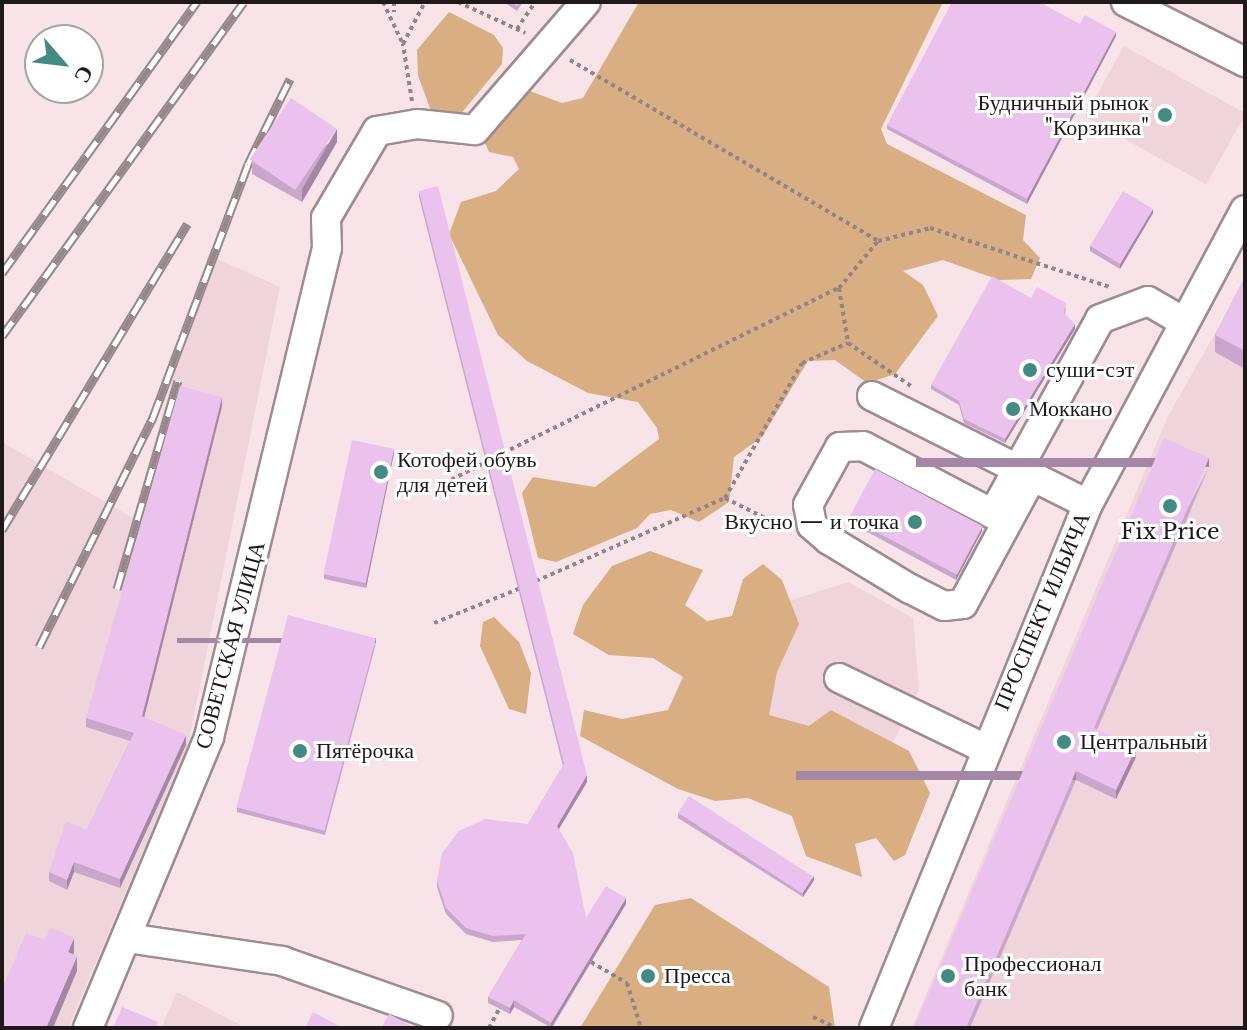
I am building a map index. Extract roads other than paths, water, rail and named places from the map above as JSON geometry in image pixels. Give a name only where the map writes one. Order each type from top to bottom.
[{"type":"street","name":"СОВЕТСКАЯ УЛИЦА","points":[[88,1028],[209,737],[327,248],[326,218],[377,131],[417,124],[475,130],[586,2]]},
{"type":"street","points":[[1126,2],[1245,62]]},
{"type":"street","name":"ПРОСПЕКТ ИЛЬИЧА","points":[[874,1028],[984,748],[1088,504],[1245,210]]},
{"type":"street","points":[[1023,477],[993,514],[863,446],[840,447],[808,505],[812,525],[910,589],[944,606],[963,604],[1100,319],[1148,301],[1184,322]]},
{"type":"street","points":[[872,396],[1023,477],[1088,504]]},
{"type":"street","points":[[839,678],[984,748]]},
{"type":"street","points":[[127,938],[282,961],[438,1016]]},
{"type":"railway","points":[[2,273],[197,2]]},
{"type":"railway","points":[[2,336],[244,2]]},
{"type":"railway","points":[[39,647],[153,417],[248,164],[290,79]]},
{"type":"railway","points":[[2,530],[187,224]]},
{"type":"railway","points":[[117,589],[178,381]]},
{"type":"place","name":"Будничный рынок \"Корзинка\"","points":[[1165,115]]},
{"type":"place","name":"суши-сэт","points":[[1030,370]]},
{"type":"place","name":"Моккано","points":[[1013,409]]},
{"type":"place","name":"Котофей обувь для детей","points":[[381,472]]},
{"type":"place","name":"Fix Price","points":[[1170,506]]},
{"type":"place","name":"Вкусно — и точка","points":[[915,522]]},
{"type":"place","name":"Центральный","points":[[1064,742]]},
{"type":"place","name":"Пятёрочка","points":[[300,751]]},
{"type":"place","name":"Пресса","points":[[648,976]]},
{"type":"place","name":"Профессионал банк","points":[[948,976]]}]
